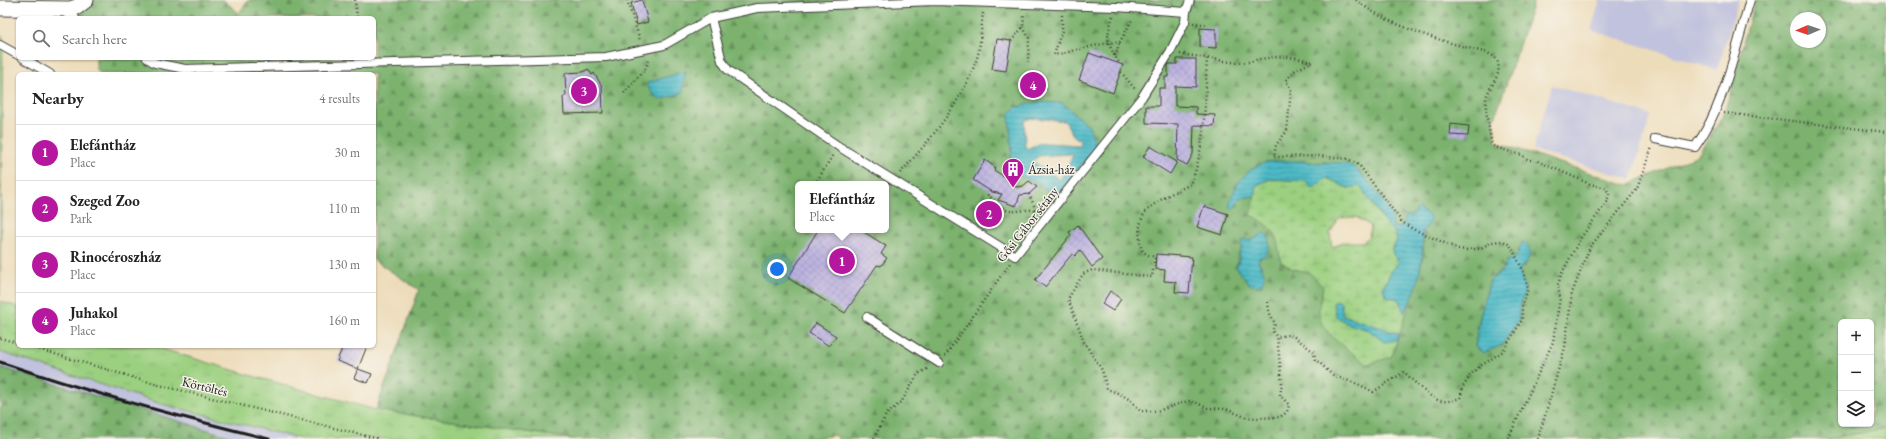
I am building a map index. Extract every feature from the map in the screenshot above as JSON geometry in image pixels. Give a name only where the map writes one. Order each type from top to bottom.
[{"type":"street","points":[[0,8],[59,10],[77,7],[86,0]]},
{"type":"lane","name":"Gősi Gábor sétány","points":[[1015,256],[1047,218],[1142,97],[1170,52],[1185,22],[1186,12],[1190,0]]},
{"type":"lane","points":[[1655,139],[1695,147],[1705,133],[1716,111],[1750,0]]},
{"type":"lane","points":[[150,60],[155,63],[185,69],[606,57],[664,45],[711,18],[757,8],[934,1],[1116,7],[1186,12]]},
{"type":"lane","points":[[59,10],[71,16]]},
{"type":"lane","points":[[711,18],[722,61],[728,70],[838,146],[894,179],[1015,256]]},
{"type":"lane","points":[[0,45],[16,54]]},
{"type":"lane","points":[[26,60],[47,72]]},
{"type":"lane","points":[[868,316],[939,363]]},
{"type":"path","points":[[355,0],[358,16]]},
{"type":"path","points":[[627,0],[643,50]]},
{"type":"path","points":[[1356,0],[1389,20],[1435,39],[1486,52],[1495,57],[1499,65],[1496,79],[1486,98],[1491,142],[1494,146],[1504,150],[1517,152],[1528,160],[1535,160],[1550,165],[1590,184],[1602,186],[1606,188],[1609,194],[1607,202],[1580,239],[1561,275],[1558,285],[1560,298],[1553,342],[1508,439]]},
{"type":"path","points":[[894,179],[927,144],[957,100],[976,60],[985,2]]},
{"type":"path","points":[[1024,3],[1023,27],[1029,38],[1028,62]]},
{"type":"path","points":[[1063,5],[1062,31],[1054,55],[1107,43],[1120,42]]},
{"type":"path","points":[[1116,7],[1108,30],[1107,43],[1119,64]]},
{"type":"path","points":[[1115,56],[1120,42],[1138,8]]},
{"type":"path","points":[[1011,42],[1023,27]]},
{"type":"path","points":[[624,93],[646,68],[653,47]]},
{"type":"path","points":[[1170,52],[1237,63],[1270,59],[1279,56],[1292,56],[1312,62],[1294,71],[1286,81],[1291,90],[1287,131],[1276,145],[1274,158],[1319,156],[1348,160],[1359,166],[1402,222],[1458,249],[1468,250],[1481,248],[1492,242],[1504,241],[1510,244],[1523,270],[1528,289],[1522,307],[1522,320],[1503,351],[1472,373],[1463,387],[1460,398],[1447,402],[1439,401],[1420,387],[1404,372],[1373,392],[1365,387],[1354,384],[1346,378],[1334,375],[1323,364],[1315,360],[1314,352],[1293,336],[1288,335],[1277,337]]},
{"type":"path","points":[[1207,58],[1202,139],[1194,177],[1190,185],[1178,189],[1145,213],[1138,228],[1141,249],[1145,254],[1155,257],[1152,277],[1092,270],[1083,274],[1068,298],[1084,342],[1102,370],[1107,389],[1124,395],[1135,403],[1140,411],[1157,411],[1188,401],[1197,403],[1207,408],[1226,409],[1245,417],[1280,417],[1287,412],[1289,405],[1280,395],[1282,384],[1279,369],[1277,337],[1272,331],[1275,324],[1269,312],[1268,302]]},
{"type":"path","points":[[1121,72],[1142,97]]},
{"type":"path","points":[[1724,114],[1886,132]]},
{"type":"path","points":[[1538,439],[1565,347],[1572,293],[1590,247],[1637,189],[1655,139]]},
{"type":"path","points":[[817,181],[838,146]]},
{"type":"path","points":[[990,191],[988,195],[1005,210],[1014,211],[1027,209],[1036,211],[1047,218]]},
{"type":"path","points":[[1029,194],[1036,211]]},
{"type":"path","name":"Gősi Gábor sétány","points":[[874,438],[886,415],[902,401],[918,374],[939,363],[1015,256]]},
{"type":"path","points":[[0,338],[16,342]]},
{"type":"path","name":"Körtöltés","points":[[35,348],[159,385],[379,439]]},
{"type":"shaded area","points":[[1600,0],[1739,0],[1717,70],[1591,30]]},
{"type":"shaded area","points":[[1552,85],[1651,115],[1631,179],[1533,150]]},
{"type":"shaded area","points":[[0,352],[158,403],[301,439],[238,439],[0,367]]},
{"type":"green space","points":[[93,0],[223,0],[239,13],[249,0],[1534,0],[1494,121],[1496,142],[1627,185],[1698,155],[1724,114],[1755,0],[1886,0],[1886,428],[1828,439],[838,439],[836,435],[809,439],[575,439],[376,410],[419,290],[376,261],[376,72],[99,72],[96,70],[96,60],[376,60],[376,16],[79,16]],"holes":[[[1062,103],[1074,114],[1096,147],[1055,198],[1039,183],[1021,177],[1009,162],[1012,151],[1016,107]],[[1304,161],[1313,164],[1324,162],[1359,170],[1391,214],[1393,227],[1401,228],[1407,215],[1430,223],[1423,230],[1423,257],[1392,356],[1368,365],[1353,352],[1319,314],[1323,287],[1309,272],[1293,269],[1281,262],[1278,245],[1271,229],[1266,224],[1251,215],[1255,196],[1240,198]],[[1255,238],[1269,248],[1265,255],[1260,257],[1258,261],[1262,268],[1246,281],[1237,267],[1239,252],[1242,248],[1244,239],[1249,241]],[[1518,249],[1527,263],[1519,269],[1525,289],[1520,307],[1519,320],[1484,353],[1475,347],[1479,321],[1490,280],[1518,254]]]},
{"type":"green space","points":[[0,35],[3,37],[0,295]]},
{"type":"green space","points":[[1327,178],[1348,188],[1360,186],[1386,224],[1395,233],[1397,240],[1392,249],[1393,254],[1399,262],[1391,272],[1383,288],[1386,296],[1398,299],[1404,311],[1410,302],[1392,356],[1368,365],[1339,343],[1326,330],[1319,315],[1323,287],[1309,272],[1293,269],[1281,262],[1278,245],[1271,229],[1266,224],[1251,215],[1257,185],[1270,179],[1306,181]],"holes":[[[1356,217],[1371,226],[1369,237],[1362,242],[1346,242],[1332,247],[1330,233],[1339,218]]]},
{"type":"green space","points":[[0,301],[16,306],[16,348],[159,348],[376,410],[575,439],[301,439],[158,403],[0,352]]},
{"type":"green space","points":[[0,367],[238,439],[0,439]]},
{"type":"green space","points":[[1886,428],[1886,439],[1828,439]]},
{"type":"water","points":[[686,71],[682,93],[660,100],[651,92],[646,83]]},
{"type":"water","points":[[1038,102],[1062,103],[1089,126],[1096,147],[1055,198],[1039,183],[1021,177],[1009,162],[1012,151],[1009,114],[1016,107]],"holes":[[[1036,118],[1065,121],[1073,135],[1080,141],[1079,145],[1047,143],[1037,144],[1027,149],[1025,146],[1024,122],[1028,119]],[[1073,155],[1060,180],[1035,163],[1034,160],[1039,156]]]},
{"type":"water","points":[[1304,161],[1315,163],[1341,163],[1353,166],[1365,177],[1377,192],[1391,214],[1393,227],[1401,228],[1407,215],[1411,216],[1418,208],[1430,216],[1430,223],[1423,231],[1420,273],[1414,294],[1404,312],[1398,299],[1386,296],[1383,288],[1391,272],[1399,262],[1393,254],[1392,249],[1397,240],[1395,233],[1386,224],[1360,186],[1348,188],[1327,178],[1312,189],[1306,181],[1270,179],[1257,185],[1255,196],[1240,198],[1234,208],[1229,209],[1232,196],[1238,184],[1251,169],[1268,162]]},
{"type":"water","points":[[1264,233],[1269,237],[1269,248],[1265,256],[1260,257],[1258,261],[1265,275],[1262,284],[1257,286],[1249,284],[1236,267],[1242,248],[1241,241],[1244,239],[1250,241]]},
{"type":"water","points":[[1522,242],[1528,245],[1530,253],[1525,264],[1519,269],[1525,289],[1520,307],[1519,320],[1502,345],[1484,353],[1475,347],[1479,321],[1490,280],[1504,269],[1507,260],[1512,260],[1518,254]]},
{"type":"water","points":[[1338,300],[1341,303],[1343,315],[1399,334],[1397,340],[1384,342],[1369,330],[1348,324],[1336,316],[1333,303]]},
{"type":"building","points":[[642,0],[648,22],[637,25],[631,3]]},
{"type":"building","points":[[1200,28],[1216,29],[1216,48],[1200,47]]},
{"type":"building","points":[[997,39],[1011,41],[1006,71],[992,69]]},
{"type":"building","points":[[1089,53],[1123,65],[1113,93],[1079,80]]},
{"type":"building","points":[[1177,59],[1196,59],[1196,87],[1175,86],[1175,106],[1196,107],[1196,114],[1215,115],[1214,126],[1194,125],[1193,154],[1187,165],[1177,160],[1178,124],[1146,123],[1146,106],[1159,106],[1159,88],[1165,88],[1165,77],[1168,77],[1168,66],[1169,64],[1177,64]]},
{"type":"building","points":[[588,69],[592,75],[594,73],[602,86],[603,113],[564,114],[563,96],[566,96],[565,73],[583,72]]},
{"type":"building","points":[[1031,78],[1047,89],[1022,91]]},
{"type":"building","points":[[1451,124],[1469,126],[1468,136],[1450,135]]},
{"type":"building","points":[[1150,146],[1177,162],[1170,174],[1143,157]]},
{"type":"building","name":"Ázsia-ház","points":[[985,160],[995,167],[994,170],[1003,176],[1013,186],[1023,186],[1029,181],[1037,187],[1029,194],[1020,195],[1016,206],[998,200],[1002,194],[992,192],[973,180]]},
{"type":"building","points":[[1204,206],[1228,214],[1222,235],[1197,227]]},
{"type":"building","points":[[1078,225],[1102,259],[1092,267],[1080,250],[1075,256],[1072,254],[1045,287],[1035,280],[1071,235],[1069,232]]},
{"type":"building","points":[[816,233],[866,233],[886,246],[881,254],[887,258],[881,266],[877,265],[845,313],[788,278]]},
{"type":"building","points":[[1156,254],[1192,257],[1189,293],[1175,292],[1176,282],[1164,281],[1165,270],[1155,269]]},
{"type":"building","points":[[1110,291],[1121,299],[1113,311],[1102,304]]},
{"type":"building","points":[[816,323],[836,336],[829,346],[809,333]]},
{"type":"building","points":[[342,348],[366,348],[358,369],[337,361]]},
{"type":"building","points":[[358,369],[372,374],[368,383],[354,378]]},
{"type":"railway","points":[[0,362],[66,384],[134,404],[269,439]]},
{"type":"place","name":"Juhakol","points":[[1033,85]]},
{"type":"place","name":"Rinocéroszház","points":[[584,91]]},
{"type":"place","name":"Ázsia-ház","points":[[1013,188]]},
{"type":"place","name":"Szeged Zoo","points":[[989,214]]},
{"type":"place","name":"Elefántház","points":[[842,261]]}]
